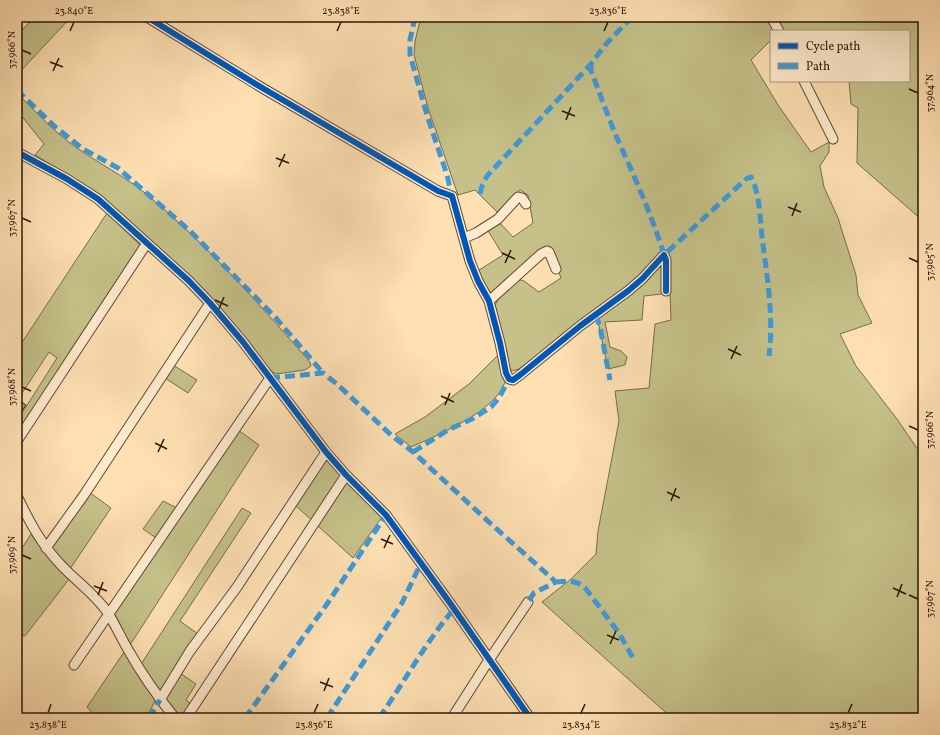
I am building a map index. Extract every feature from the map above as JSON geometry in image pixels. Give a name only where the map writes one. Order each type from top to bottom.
[{"type":"street","points":[[147,17],[438,191],[452,196],[470,261],[489,302],[500,342],[506,373],[509,379],[513,380],[549,353],[580,326],[628,291],[664,255],[666,260],[666,291]]},
{"type":"street","points":[[772,17],[778,30]]},
{"type":"street","points":[[804,82],[833,139]]},
{"type":"street","points":[[17,152],[55,172],[91,194],[189,281],[210,303],[239,338],[326,452],[346,475],[386,515],[489,660],[522,714],[530,718]]},
{"type":"street","points":[[464,238],[476,233],[498,219],[518,197],[522,198],[526,204]]},
{"type":"street","points":[[17,441],[147,244]]},
{"type":"street","points":[[489,302],[541,254],[549,252],[556,269]]},
{"type":"street","points":[[46,548],[84,495],[210,303]]},
{"type":"street","points":[[74,665],[270,378]]},
{"type":"street","points":[[160,700],[190,651],[236,587],[326,452]]},
{"type":"street","points":[[186,718],[346,475]]},
{"type":"street","points":[[17,496],[29,522],[46,548],[66,570],[90,592],[108,614],[139,669],[160,700],[175,718]]},
{"type":"street","points":[[452,718],[528,602]]},
{"type":"shaded area","points":[[35,17],[71,17],[17,75],[17,35]]},
{"type":"shaded area","points":[[421,17],[767,17],[774,30],[770,30],[770,41],[751,60],[778,105],[811,152],[829,142],[829,152],[820,166],[824,187],[838,218],[856,275],[858,295],[872,323],[840,334],[856,366],[897,419],[923,457],[923,718],[672,718],[542,602],[571,579],[596,554],[598,531],[619,421],[615,391],[649,388],[655,324],[671,320],[670,293],[644,296],[642,320],[605,322],[610,347],[621,351],[627,357],[625,365],[608,369],[596,312],[519,369],[512,371],[509,366],[507,352],[494,310],[496,303],[518,279],[524,281],[539,292],[561,278],[551,251],[490,295],[476,272],[503,255],[487,229],[499,222],[513,237],[533,223],[528,195],[520,190],[497,212],[475,190],[458,195],[428,108],[414,55],[415,41]]},
{"type":"shaded area","points":[[776,17],[923,17],[923,221],[857,163],[858,108],[851,104],[849,82],[910,82],[910,30],[782,30]]},
{"type":"shaded area","points":[[17,93],[61,136],[145,193],[189,232],[251,296],[310,362],[311,366],[305,370],[276,374],[271,371],[221,309],[192,279],[68,175],[35,155],[44,144],[20,114],[23,111],[17,105]]},
{"type":"shaded area","points":[[107,213],[140,245],[17,435],[17,421],[57,358],[49,352],[17,401],[17,350]]},
{"type":"shaded area","points":[[499,354],[506,381],[497,396],[475,415],[432,438],[411,447],[395,434],[425,417],[469,384]]},
{"type":"shaded area","points":[[173,365],[197,380],[188,393],[165,378]]},
{"type":"shaded area","points":[[238,430],[259,445],[130,645],[113,613],[162,542],[143,529],[163,501],[177,508]]},
{"type":"shaded area","points":[[325,459],[382,517],[353,558],[294,504]]},
{"type":"shaded area","points":[[89,492],[111,508],[70,569],[56,554],[51,546]]},
{"type":"shaded area","points":[[242,508],[251,513],[180,621],[198,634],[180,673],[196,684],[186,700],[191,704],[181,718],[160,692],[146,718],[97,718],[87,707],[124,652],[136,672]]},
{"type":"shaded area","points":[[31,534],[39,546],[70,578],[25,636],[17,634],[17,556]]},
{"type":"building","points":[[17,399],[26,405],[17,418]]},
{"type":"marked path","points":[[415,17],[410,40],[410,55],[427,115],[447,175],[452,196]]},
{"type":"marked path","points":[[480,194],[487,176],[591,64],[606,44],[632,17]]},
{"type":"marked path","points":[[591,64],[591,71],[608,116],[647,208],[664,255],[746,179],[751,177],[759,206],[768,282],[771,326],[769,356]]},
{"type":"marked path","points":[[17,90],[54,126],[83,149],[118,168],[190,231],[275,317],[323,373]]},
{"type":"marked path","points":[[596,315],[600,327],[610,380]]},
{"type":"marked path","points":[[270,378],[323,373],[337,384],[391,435],[413,452],[556,582],[534,593],[528,602]]},
{"type":"marked path","points":[[413,452],[448,430],[474,418],[491,407],[499,398],[509,379]]},
{"type":"marked path","points":[[245,718],[327,604],[386,515]]},
{"type":"marked path","points":[[327,718],[402,603],[421,563]]},
{"type":"marked path","points":[[556,582],[570,581],[578,583],[586,589],[619,633],[633,658]]},
{"type":"marked path","points":[[379,718],[424,649],[454,609]]},
{"type":"marked path","points":[[149,718],[160,700]]},
{"type":"cycle path","points":[[147,17],[259,86],[438,191],[452,196],[470,261],[478,281],[489,301],[506,373],[509,379],[513,380],[520,375],[580,326],[628,291],[642,279],[664,255],[666,260],[666,291]]},
{"type":"cycle path","points":[[17,152],[67,179],[98,199],[189,281],[210,303],[243,342],[326,452],[346,475],[386,515],[450,603],[530,718]]}]
